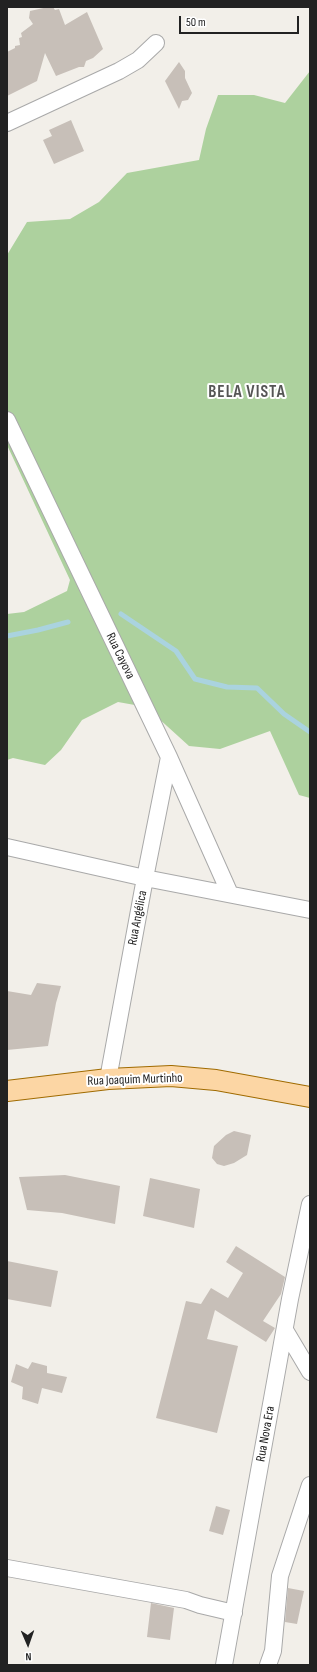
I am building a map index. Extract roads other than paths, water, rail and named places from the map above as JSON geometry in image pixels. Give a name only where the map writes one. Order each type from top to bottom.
[{"type":"main road","name":"Rua Joaquim Murtinho","points":[[7,1091],[108,1079],[171,1076],[216,1080],[310,1097]]},
{"type":"street","points":[[7,123],[120,71],[138,60],[156,43]]},
{"type":"street","name":"Rua Cayova","points":[[7,420],[169,757],[230,894]]},
{"type":"street","name":"Rua Angélica","points":[[108,1079],[169,757]]},
{"type":"street","points":[[7,847],[145,878],[310,910]]},
{"type":"street","name":"Rua Nova Era","points":[[224,1665],[285,1330],[310,1204]]},
{"type":"street","points":[[285,1330],[310,1372]]},
{"type":"street","points":[[268,1665],[273,1651],[280,1576],[288,1547],[307,1498],[310,1485]]},
{"type":"street","points":[[7,1568],[186,1600],[234,1614]]},
{"type":"waterway","points":[[121,614],[176,651],[195,679],[227,687],[257,688],[284,714],[310,732]]},
{"type":"waterway","points":[[7,636],[68,622]]},
{"type":"district","name":"BELA VISTA","points":[[247,393]]}]
